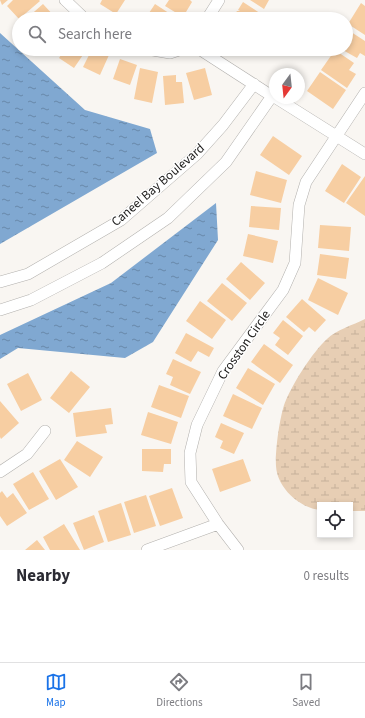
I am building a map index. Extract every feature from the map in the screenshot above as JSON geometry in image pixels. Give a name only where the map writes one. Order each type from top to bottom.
[{"type":"street","points":[[65,0],[78,12]]},
{"type":"street","points":[[211,12],[219,0]]},
{"type":"street","points":[[210,56],[269,94]]},
{"type":"street","name":"Caneel Bay Boulevard","points":[[0,282],[28,274],[120,220],[197,154],[254,84]]},
{"type":"street","name":"Crosston Circle","points":[[238,550],[218,524],[191,482],[190,453],[197,425],[223,371],[283,290],[295,263],[299,205],[306,182],[365,93]]},
{"type":"street","name":"Caneel Bay Boulevard","points":[[0,310],[31,300],[102,263],[168,218],[226,162],[269,104]]},
{"type":"street","points":[[285,104],[365,154]]},
{"type":"street","points":[[0,472],[27,454],[45,431]]},
{"type":"street","points":[[147,550],[218,524]]},
{"type":"green space","points":[[365,319],[365,511],[353,511],[353,502],[317,502],[317,509],[305,505],[291,496],[285,489],[280,482],[276,466],[277,442],[280,423],[284,406],[290,392],[310,359],[321,345],[335,333]]},
{"type":"water","points":[[0,33],[12,44],[12,56],[25,56],[85,110],[150,129],[157,153],[0,244]]},
{"type":"water","points":[[216,203],[218,240],[153,342],[125,358],[18,348],[0,359],[0,335],[111,283]]},
{"type":"building","points":[[0,0],[8,0],[2,5]]},
{"type":"building","points":[[13,0],[40,1],[27,12],[13,12],[7,6]]},
{"type":"building","points":[[102,0],[125,0],[117,12],[113,12],[100,4]]},
{"type":"building","points":[[169,0],[190,0],[192,2],[186,12],[175,12],[165,6]]},
{"type":"building","points":[[250,0],[269,0],[264,9]]},
{"type":"building","points":[[243,2],[258,12],[236,12],[240,11],[238,10]]},
{"type":"building","points":[[361,3],[365,6],[365,35],[353,27],[353,16]]},
{"type":"building","points":[[43,4],[50,12],[34,12]]},
{"type":"building","points":[[155,4],[167,12],[150,12]]},
{"type":"building","points":[[353,33],[365,41],[365,56],[360,53],[357,58],[353,56]]},
{"type":"building","points":[[60,56],[82,56],[74,68],[59,58]]},
{"type":"building","points":[[88,56],[109,56],[100,75],[83,67]]},
{"type":"building","points":[[331,56],[344,56],[354,63],[349,70],[356,74],[347,88],[321,70]]},
{"type":"building","points":[[120,59],[137,65],[130,85],[113,79]]},
{"type":"building","points":[[140,68],[158,72],[152,103],[134,99]]},
{"type":"building","points":[[205,68],[212,95],[194,100],[186,73]]},
{"type":"building","points":[[320,72],[346,90],[333,109],[307,91]]},
{"type":"building","points":[[176,75],[176,82],[182,82],[184,103],[165,105],[163,76]]},
{"type":"building","points":[[273,136],[302,156],[289,175],[260,155]]},
{"type":"building","points":[[342,164],[361,177],[344,203],[325,191]]},
{"type":"building","points":[[256,171],[287,180],[281,203],[250,195]]},
{"type":"building","points":[[365,176],[365,216],[346,203]]},
{"type":"building","points":[[251,206],[281,208],[279,230],[249,227]]},
{"type":"building","points":[[320,225],[351,227],[349,251],[318,248]]},
{"type":"building","points":[[248,234],[278,241],[273,263],[243,256]]},
{"type":"building","points":[[320,254],[349,258],[346,279],[317,275]]},
{"type":"building","points":[[241,262],[265,283],[250,300],[226,279]]},
{"type":"building","points":[[318,278],[348,293],[338,315],[308,300]]},
{"type":"building","points":[[222,283],[247,303],[232,321],[207,301]]},
{"type":"building","points":[[302,299],[326,320],[315,332],[309,327],[304,332],[286,317]]},
{"type":"building","points":[[200,301],[226,320],[212,339],[186,321]]},
{"type":"building","points":[[283,320],[303,336],[288,355],[275,345],[280,338],[273,333]]},
{"type":"building","points":[[186,333],[214,348],[209,357],[198,351],[191,362],[175,353]]},
{"type":"building","points":[[264,344],[293,365],[280,383],[251,362]]},
{"type":"building","points":[[173,359],[201,372],[190,394],[170,385],[173,377],[166,374]]},
{"type":"building","points":[[248,368],[275,384],[263,405],[236,388]]},
{"type":"building","points":[[71,371],[90,387],[69,413],[50,398]]},
{"type":"building","points":[[28,373],[42,400],[21,411],[7,384]]},
{"type":"building","points":[[159,385],[189,396],[181,418],[151,407]]},
{"type":"building","points":[[233,394],[262,408],[252,429],[223,416]]},
{"type":"building","points":[[0,401],[19,423],[1,439],[0,437]]},
{"type":"building","points":[[111,408],[113,424],[105,425],[107,433],[76,437],[73,413]]},
{"type":"building","points":[[148,412],[178,422],[171,444],[141,435]]},
{"type":"building","points":[[221,423],[244,433],[234,454],[220,448],[223,441],[215,437]]},
{"type":"building","points":[[77,441],[103,457],[90,477],[64,460]]},
{"type":"building","points":[[142,449],[171,449],[171,464],[164,464],[163,472],[142,471]]},
{"type":"building","points":[[60,459],[78,487],[56,500],[39,471]]},
{"type":"building","points":[[243,459],[251,481],[220,492],[212,469]]},
{"type":"building","points":[[33,472],[49,499],[29,510],[13,484]]},
{"type":"building","points":[[172,488],[183,518],[160,526],[149,496]]},
{"type":"building","points":[[2,491],[7,498],[13,493],[27,513],[7,526],[0,516],[0,493]]},
{"type":"building","points":[[146,495],[156,526],[134,533],[124,502]]},
{"type":"building","points":[[121,503],[131,535],[108,542],[98,511]]},
{"type":"building","points":[[94,515],[104,542],[84,550],[73,523]]},
{"type":"building","points":[[64,524],[80,550],[50,550],[43,537]]},
{"type":"building","points":[[37,540],[45,550],[25,550]]}]
